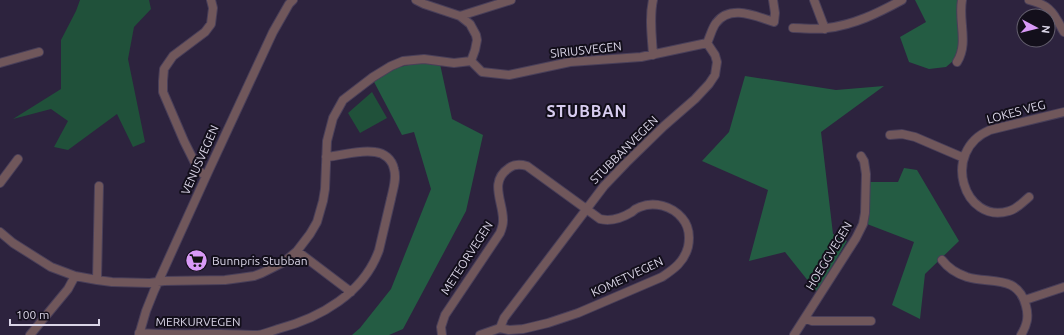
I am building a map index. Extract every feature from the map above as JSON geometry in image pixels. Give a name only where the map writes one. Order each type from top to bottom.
[{"type":"street","points":[[206,176],[199,171],[184,141],[163,92],[163,81],[164,69],[173,56],[205,32],[211,24],[213,8],[211,0]]},
{"type":"street","name":"VENUSVEGEN","points":[[139,334],[146,311],[206,176],[273,32],[289,4],[293,0]]},
{"type":"street","points":[[0,232],[13,243],[51,267],[75,276],[112,282],[150,283],[159,281],[225,280],[254,276],[284,262],[297,251],[310,234],[320,213],[325,190],[327,141],[333,118],[343,100],[373,77],[391,66],[403,61],[424,59],[454,63],[471,62],[476,50],[476,35],[470,24],[460,16],[416,0]]},
{"type":"street","points":[[460,16],[511,0]]},
{"type":"street","points":[[653,0],[651,7],[653,55]]},
{"type":"street","points":[[708,43],[715,24],[723,16],[730,13],[740,12],[774,22],[775,13],[773,0]]},
{"type":"street","points":[[814,0],[825,29]]},
{"type":"street","points":[[793,28],[825,29],[848,24],[886,9],[902,0]]},
{"type":"street","points":[[957,62],[961,55],[963,45],[962,0]]},
{"type":"street","points":[[1029,0],[1042,4],[1049,9],[1064,32]]},
{"type":"street","name":"SIRIUSVEGEN","points":[[471,62],[482,72],[509,75],[570,62],[641,57],[708,43]]},
{"type":"street","name":"STUBBANVEGEN","points":[[500,328],[504,318],[604,186],[664,126],[695,99],[709,84],[715,75],[717,62],[708,43]]},
{"type":"street","points":[[0,63],[40,52]]},
{"type":"street","name":"LOKES VEG","points":[[1029,197],[1008,212],[989,212],[980,207],[971,199],[964,185],[962,172],[964,158],[973,142],[986,132],[1064,112]]},
{"type":"street","points":[[890,134],[902,134],[915,137],[964,158]]},
{"type":"street","name":"MERKURVEGEN","points":[[139,334],[257,335],[308,319],[324,311],[351,292],[368,272],[378,254],[395,181],[395,169],[388,157],[377,152],[362,151],[326,157]]},
{"type":"street","name":"HOEGGVEGEN","points":[[794,335],[856,238],[863,224],[865,214],[866,174],[864,161],[861,156]]},
{"type":"street","points":[[0,183],[18,159]]},
{"type":"street","name":"METEORVEGEN","points":[[442,335],[441,327],[445,315],[500,233],[503,226],[503,214],[498,189],[501,177],[510,167],[518,164],[526,166],[586,209]]},
{"type":"street","points":[[97,280],[99,186]]},
{"type":"street","name":"KOMETVEGEN","points":[[500,328],[509,330],[523,329],[548,323],[578,312],[662,277],[681,263],[687,252],[689,233],[686,223],[681,216],[665,206],[652,204],[640,207],[624,217],[607,221],[600,219],[586,209]]},
{"type":"street","points":[[297,251],[351,292]]},
{"type":"street","points":[[942,260],[952,269],[967,277],[999,281],[1006,283],[1018,291],[1024,300],[1028,315],[1022,335]]},
{"type":"street","points":[[30,335],[68,288],[75,276]]},
{"type":"street","points":[[1024,300],[1064,287]]},
{"type":"street","points":[[805,318],[812,321],[871,321]]},
{"type":"street","points":[[480,335],[500,328]]},
{"type":"green space","points":[[80,0],[149,0],[151,9],[134,27],[128,59],[145,142],[133,147],[117,114],[68,150],[54,147],[68,121],[51,109],[13,119],[61,89],[61,40]]},
{"type":"green space","points":[[915,0],[961,0],[959,56],[946,67],[929,69],[909,62],[900,37],[926,22]]},
{"type":"green space","points":[[422,62],[440,64],[452,119],[483,135],[466,211],[403,329],[389,335],[352,335],[360,328],[391,289],[431,189],[414,132],[402,135],[373,80],[395,68]]},
{"type":"green space","points":[[745,76],[836,90],[884,86],[821,132],[833,234],[847,241],[817,292],[785,252],[749,261],[768,190],[702,161],[729,132]]},
{"type":"green space","points":[[372,92],[387,118],[360,133],[348,113]]},
{"type":"green space","points":[[904,168],[917,170],[959,241],[925,274],[920,319],[892,305],[914,242],[867,224],[869,182],[898,182]]},
{"type":"place","name":"Bunnpris Stubban","points":[[197,261]]},
{"type":"district","name":"STUBBAN","points":[[587,111]]}]
